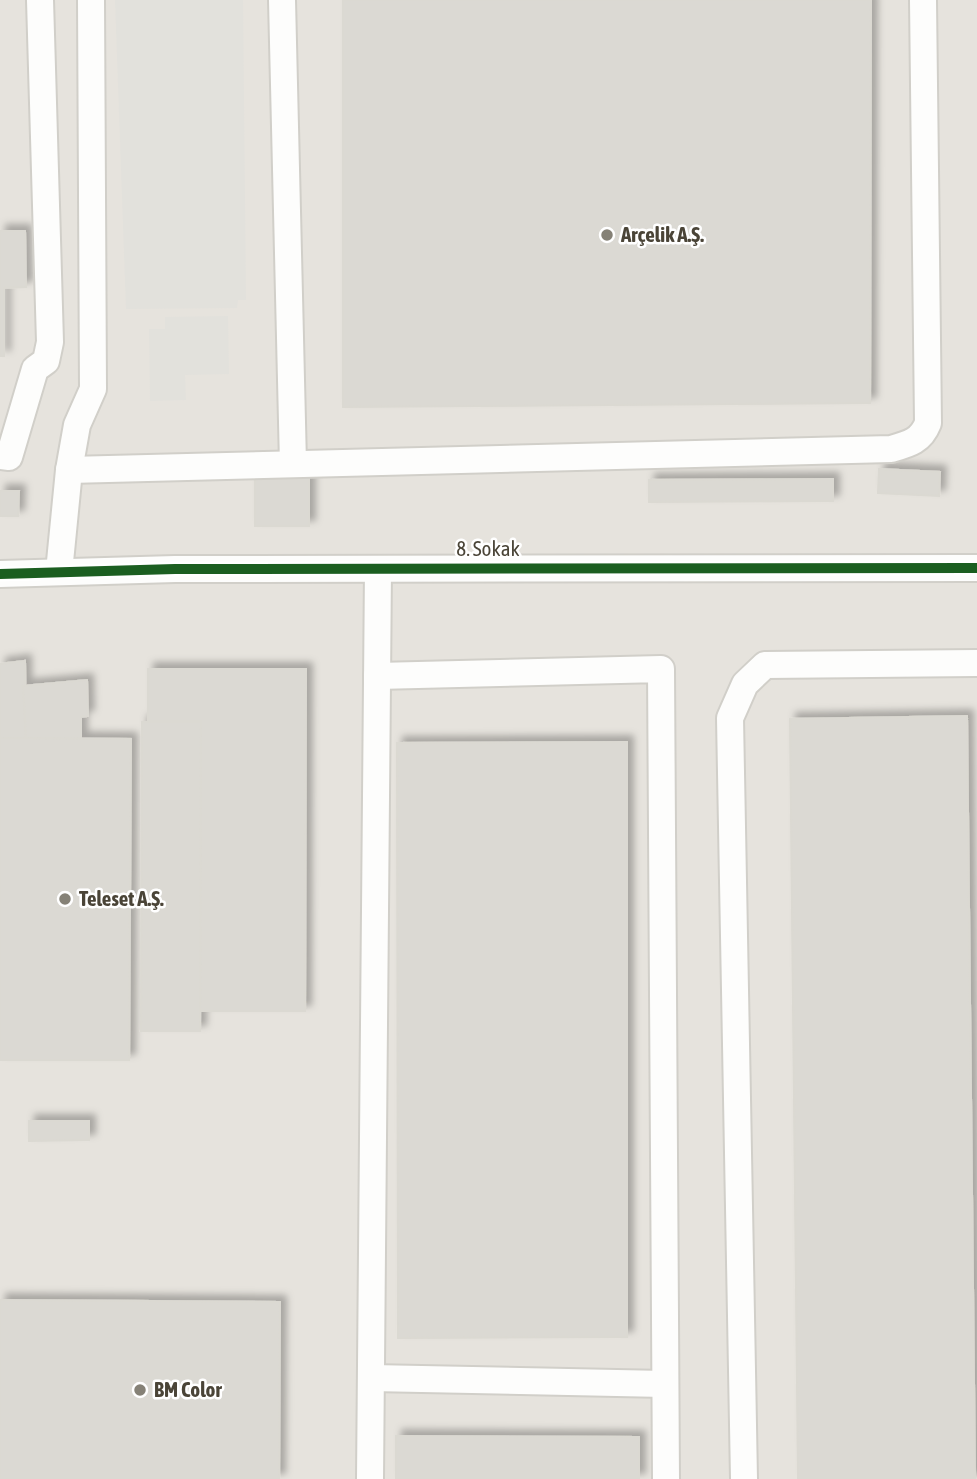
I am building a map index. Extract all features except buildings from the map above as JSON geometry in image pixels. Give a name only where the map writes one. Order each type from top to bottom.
[{"type":"street","points":[[0,456],[9,457],[35,369],[46,361],[50,342],[40,0]]},
{"type":"street","points":[[60,572],[69,470],[77,425],[93,389],[91,0]]},
{"type":"street","points":[[282,0],[293,464]]},
{"type":"street","points":[[69,470],[891,449],[914,442],[924,433],[928,423],[923,0]]},
{"type":"street","name":"8. Sokak","points":[[0,574],[188,569],[977,568]]},
{"type":"street","points":[[370,1479],[378,569]]},
{"type":"street","points":[[744,1479],[730,718],[745,684],[765,665],[977,663]]},
{"type":"street","points":[[377,676],[661,669],[666,1479]]},
{"type":"street","points":[[371,1378],[665,1384]]},
{"type":"shaded area","points":[[0,0],[977,0],[977,1479],[0,1479]]},
{"type":"shaded area","points":[[115,0],[243,0],[246,300],[238,300],[237,308],[126,309]]},
{"type":"shaded area","points":[[228,316],[229,374],[185,375],[186,400],[150,401],[149,329],[165,329],[165,317]]},
{"type":"cycle path","points":[[0,574],[175,569],[977,568]]},
{"type":"place","name":"Arçelik A.Ş.","points":[[607,235]]},
{"type":"place","name":"Teleset A.Ş.","points":[[65,899]]},
{"type":"place","name":"BM Color","points":[[140,1390]]}]
